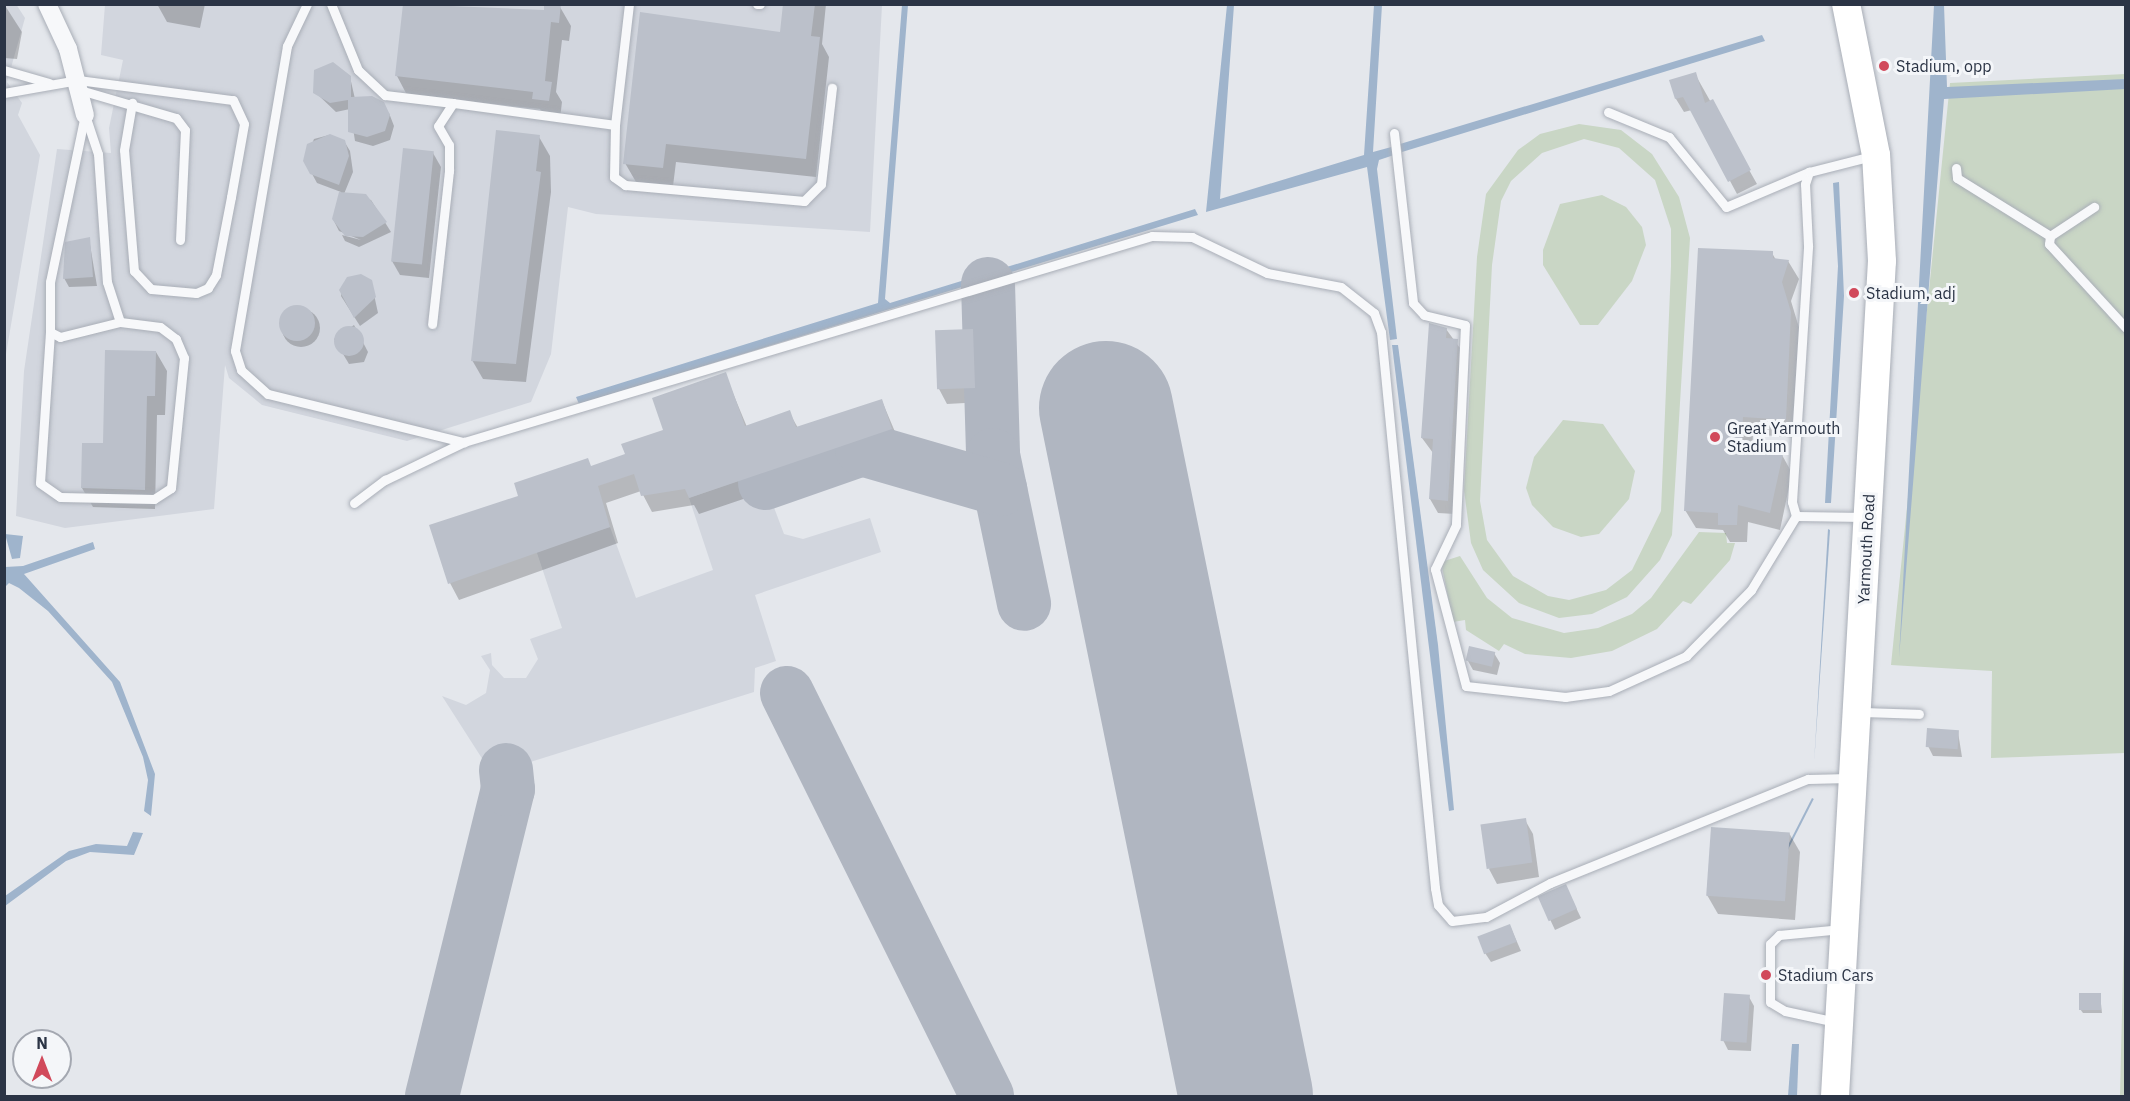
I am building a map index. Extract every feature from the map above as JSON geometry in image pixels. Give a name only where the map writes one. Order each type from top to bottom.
[{"type":"main road","name":"Yarmouth Road","points":[[1835,1096],[1882,261],[1876,155],[1846,4]]},
{"type":"street","points":[[47,4],[79,85],[85,115]]},
{"type":"lane","points":[[307,4],[287,46],[235,351],[241,370],[268,394],[464,442]]},
{"type":"lane","points":[[331,4],[358,70],[385,95],[615,125]]},
{"type":"lane","points":[[629,4],[615,125],[614,177],[625,184],[804,201],[821,184],[832,88]]},
{"type":"lane","points":[[4,70],[55,85]]},
{"type":"lane","points":[[4,93],[55,85],[79,85],[212,95],[233,100],[243,111],[216,275],[208,288],[196,293],[151,290],[134,271],[124,150],[132,103]]},
{"type":"lane","points":[[79,85],[176,118],[185,130],[180,240]]},
{"type":"lane","points":[[432,324],[448,171],[448,145],[438,126],[453,104]]},
{"type":"lane","points":[[1608,112],[1669,137],[1726,207],[1809,172],[1876,155]]},
{"type":"lane","points":[[85,115],[98,154],[106,282],[120,322]]},
{"type":"lane","points":[[50,332],[60,337],[120,322],[160,327],[176,339],[184,358],[171,488],[154,499],[60,497],[40,483],[50,332],[50,282],[85,115]]},
{"type":"lane","points":[[1394,133],[1413,303],[1424,315],[1465,325],[1456,525],[1435,569],[1466,687],[1565,697],[1609,691],[1686,656],[1751,590],[1796,516],[1792,502],[1809,172]]},
{"type":"lane","points":[[1956,168],[1957,178],[2050,236]]},
{"type":"lane","points":[[2094,207],[2050,236],[2049,244],[2126,328]]},
{"type":"lane","points":[[354,503],[385,480],[464,442],[1152,236],[1192,237],[1267,273],[1341,287],[1374,313],[1381,332],[1435,888],[1438,905],[1452,921],[1486,917],[1550,883],[1808,779],[1852,778]]},
{"type":"lane","points":[[1796,516],[1868,517]]},
{"type":"lane","points":[[1858,712],[1919,714]]},
{"type":"lane","points":[[1839,1022],[1785,1011],[1770,1002],[1770,944],[1779,935],[1845,929]]},
{"type":"shaded area","points":[[16,4],[25,18],[7,82],[22,103],[18,115],[40,155],[5,360],[4,5]]},
{"type":"shaded area","points":[[105,5],[882,5],[870,232],[596,214],[568,207],[551,354],[531,402],[407,441],[262,405],[229,378],[225,365],[214,509],[65,528],[16,516],[24,371],[57,149],[111,153],[109,128],[123,60],[101,55]]},
{"type":"shaded area","points":[[761,473],[784,534],[803,539],[870,518],[881,552],[755,595],[776,661],[755,668],[754,692],[492,774],[442,696],[466,705],[486,693],[490,670],[481,656],[491,653],[492,665],[504,678],[526,678],[538,659],[530,639],[562,628],[536,550],[610,527],[636,598],[713,570],[689,498]]},
{"type":"green space","points":[[2125,74],[2125,753],[1991,758],[1992,671],[1891,665],[1950,83]]},
{"type":"green space","points":[[1579,124],[1621,130],[1652,154],[1679,197],[1690,238],[1672,535],[1660,560],[1627,597],[1592,614],[1559,618],[1519,603],[1483,570],[1471,543],[1464,490],[1477,257],[1486,194],[1518,150],[1540,134]],"holes":[[[1584,139],[1619,148],[1655,180],[1671,229],[1661,511],[1632,570],[1606,590],[1569,600],[1548,596],[1513,576],[1487,540],[1480,501],[1492,265],[1501,201],[1511,181],[1542,153]]]},
{"type":"green space","points":[[1602,195],[1626,207],[1642,227],[1646,245],[1632,281],[1598,325],[1580,325],[1543,265],[1543,250],[1560,204]]},
{"type":"green space","points":[[1563,420],[1603,424],[1635,471],[1629,499],[1599,534],[1581,537],[1553,527],[1532,505],[1526,488],[1534,457]]},
{"type":"green space","points":[[1699,532],[1726,533],[1727,543],[1735,543],[1730,560],[1691,604],[1683,601],[1657,629],[1612,651],[1571,658],[1525,654],[1504,644],[1499,651],[1466,630],[1465,620],[1453,622],[1441,562],[1460,556],[1487,598],[1512,618],[1564,633],[1598,628],[1632,614],[1651,598]]},
{"type":"green space","points":[[2125,887],[2126,1096],[2120,1096]]},
{"type":"water","points":[[902,5],[908,5],[885,299],[890,303],[1195,209],[1198,215],[579,404],[576,397],[878,303]]},
{"type":"water","points":[[1227,5],[1234,5],[1220,199],[1364,155],[1374,5],[1382,5],[1373,152],[1395,146],[1397,154],[1379,160],[1377,169],[1397,339],[1390,340],[1367,167],[1206,212]]},
{"type":"water","points":[[1934,5],[1944,5],[1947,87],[2125,79],[2125,89],[1944,99],[1899,658]]},
{"type":"water","points":[[1762,35],[1765,41],[1402,152],[1400,144]]},
{"type":"water","points":[[1839,182],[1844,296],[1831,503],[1825,503],[1838,266],[1833,183]]},
{"type":"water","points":[[1392,345],[1398,345],[1438,645],[1454,810],[1449,811]]},
{"type":"water","points":[[1828,529],[1830,530],[1814,764]]},
{"type":"water","points":[[5,534],[23,536],[20,558],[12,559]]},
{"type":"water","points":[[93,542],[95,549],[24,574],[120,682],[155,774],[151,816],[144,811],[148,780],[143,757],[112,682],[48,611],[19,588],[9,583],[5,587],[5,567],[23,566]]},
{"type":"water","points":[[1812,798],[1814,799],[1763,898],[1762,897]]},
{"type":"water","points":[[133,832],[143,833],[134,855],[90,852],[66,861],[5,906],[5,896],[69,851],[96,844],[127,846]]},
{"type":"water","points":[[1792,1044],[1799,1044],[1797,1096],[1788,1096]]},
{"type":"building","points":[[403,4],[544,10],[544,4],[561,4],[559,23],[551,22],[545,81],[552,82],[549,101],[532,99],[533,92],[395,76]]},
{"type":"building","points":[[783,4],[815,4],[811,36],[820,37],[806,159],[666,144],[663,168],[623,164],[640,12],[780,32]]},
{"type":"building","points":[[333,62],[351,76],[351,97],[372,96],[384,102],[390,115],[385,131],[367,137],[348,132],[348,100],[330,103],[313,93],[314,70]]},
{"type":"building","points":[[1696,72],[1705,103],[1713,99],[1751,170],[1728,182],[1683,97],[1675,99],[1669,80]]},
{"type":"building","points":[[496,130],[540,135],[536,171],[541,172],[516,364],[471,361]]},
{"type":"building","points":[[330,134],[345,140],[349,156],[339,185],[310,174],[303,161],[307,144]]},
{"type":"building","points":[[403,148],[434,151],[422,265],[391,261]]},
{"type":"building","points":[[339,192],[366,194],[387,222],[363,237],[345,236],[332,219]]},
{"type":"building","points":[[90,237],[93,277],[63,279],[65,242]]},
{"type":"building","name":"Great Yarmouth Stadium","points":[[1698,248],[1773,251],[1773,258],[1789,260],[1782,282],[1791,312],[1786,420],[1743,417],[1741,451],[1783,454],[1770,513],[1738,505],[1737,525],[1718,525],[1718,513],[1684,511]]},
{"type":"building","points":[[361,274],[372,280],[376,297],[354,318],[339,290],[347,277]]},
{"type":"building","points":[[297,305],[310,310],[315,323],[310,336],[297,341],[284,336],[279,323],[284,310]]},
{"type":"building","points":[[1429,323],[1447,328],[1446,338],[1458,339],[1448,501],[1429,499],[1433,439],[1421,438]]},
{"type":"building","points":[[349,326],[360,330],[364,341],[360,352],[349,356],[338,352],[334,341],[338,330]]},
{"type":"building","points":[[973,329],[975,388],[937,389],[935,330]]},
{"type":"building","points":[[105,350],[156,351],[155,396],[147,396],[145,490],[81,488],[82,443],[103,443]]},
{"type":"building","points":[[726,372],[745,426],[790,410],[796,427],[882,399],[892,429],[689,498],[685,489],[641,496],[634,474],[598,486],[610,527],[448,584],[429,525],[518,496],[514,483],[588,458],[591,466],[625,454],[621,444],[663,430],[652,398]]},
{"type":"building","points":[[1469,646],[1495,652],[1492,667],[1466,661]]},
{"type":"building","points":[[1927,728],[1959,730],[1958,749],[1926,747]]},
{"type":"building","points":[[1526,818],[1532,863],[1487,869],[1480,824]]},
{"type":"building","points":[[1711,827],[1790,833],[1785,901],[1706,896]]},
{"type":"building","points":[[1566,884],[1577,909],[1549,921],[1538,897]]},
{"type":"building","points":[[1510,924],[1517,942],[1484,954],[1477,937]]},
{"type":"building","points":[[1724,993],[1750,995],[1747,1043],[1721,1041]]},
{"type":"building","points":[[2079,993],[2101,993],[2101,1010],[2079,1010]]},
{"type":"taxiway","points":[[988,284],[993,455],[1024,604]]},
{"type":"taxiway","points":[[765,483],[862,449],[1000,489]]},
{"type":"taxiway","points":[[787,693],[987,1096]]},
{"type":"taxiway","points":[[432,1096],[508,789],[506,770]]},
{"type":"runway","points":[[1106,408],[1246,1096]]},
{"type":"place","name":"Stadium, opp","points":[[1884,66]]},
{"type":"place","name":"Stadium, adj","points":[[1854,293]]},
{"type":"place","name":"Great Yarmouth Stadium","points":[[1715,437]]},
{"type":"place","name":"Stadium Cars","points":[[1766,975]]}]
